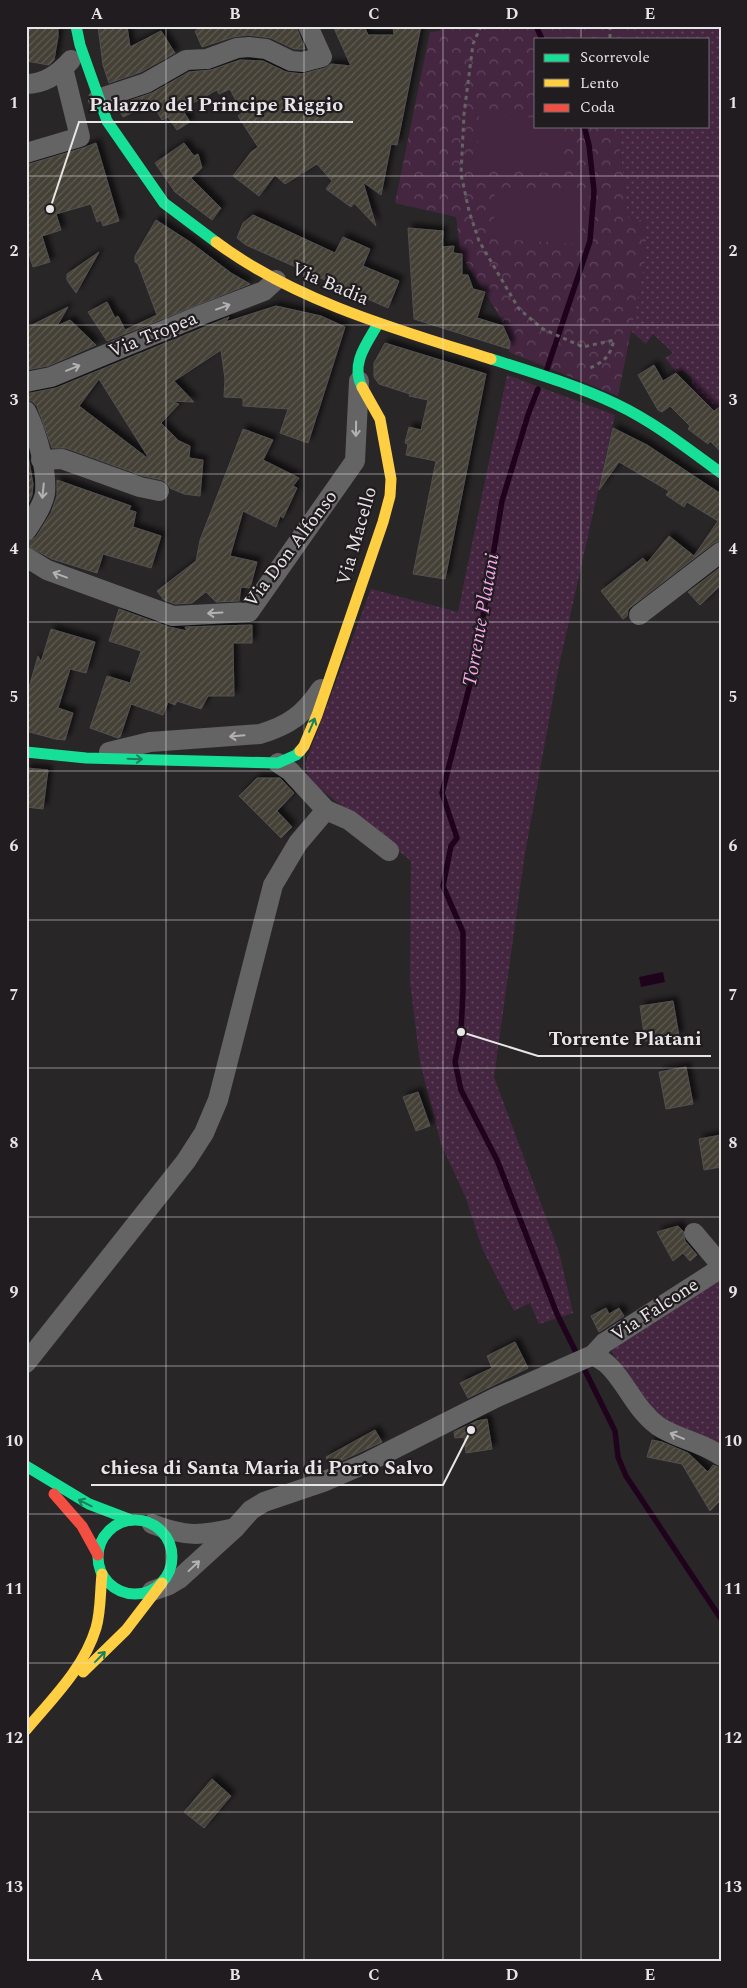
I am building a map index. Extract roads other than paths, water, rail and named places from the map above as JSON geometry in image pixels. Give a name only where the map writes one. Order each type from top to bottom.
[{"type":"street","points":[[98,99],[146,83],[186,60],[207,59],[237,48],[249,46],[266,49],[290,61],[303,62],[322,57],[308,26]]},
{"type":"street","points":[[26,84],[43,82],[63,68],[70,61],[78,36]]},
{"type":"street","name":"Via Badia","points":[[78,36],[98,99],[107,120],[164,203],[240,260],[276,280],[378,324],[497,361],[568,385],[616,404],[662,430],[721,473]]},
{"type":"street","points":[[26,153],[80,137],[63,68]]},
{"type":"street","name":"Via Tropea","points":[[26,382],[50,377],[264,291],[276,280]]},
{"type":"street","points":[[359,381],[358,359],[378,324]]},
{"type":"street","name":"Via Don Alfonso","points":[[26,557],[48,570],[173,616],[249,612],[356,461],[359,381]]},
{"type":"street","name":"Via Macello","points":[[287,759],[304,746],[383,522],[390,496],[391,479],[380,419],[359,381]]},
{"type":"street","points":[[26,411],[36,432],[45,494],[26,531]]},
{"type":"street","points":[[41,460],[62,459],[140,487],[159,490]]},
{"type":"street","points":[[639,615],[721,552]]},
{"type":"street","points":[[86,758],[150,742],[260,734],[275,730],[292,721],[310,706],[330,674]]},
{"type":"street","points":[[275,730],[285,738],[290,771],[307,791],[326,810],[349,820],[389,851]]},
{"type":"street","points":[[188,740],[188,760]]},
{"type":"street","points":[[26,752],[86,758],[287,759]]},
{"type":"street","points":[[26,1364],[186,1161],[204,1133],[218,1100],[273,885],[298,843],[326,810]]},
{"type":"street","points":[[694,1233],[721,1266]]},
{"type":"street","name":"Via Falcone","points":[[158,1587],[179,1579],[235,1528],[251,1510],[264,1502],[323,1482],[364,1464],[495,1398],[593,1355],[604,1342],[721,1266]]},
{"type":"street","points":[[593,1355],[609,1366],[646,1416],[658,1426],[674,1436],[706,1447],[721,1456]]},
{"type":"street","points":[[26,1466],[77,1499],[113,1516],[139,1520],[174,1532],[193,1534],[235,1528]]},
{"type":"street","points":[[26,1466],[78,1520],[98,1555],[102,1574],[100,1606],[96,1628],[90,1643],[62,1688],[26,1730]]},
{"type":"street","points":[[98,1555],[102,1538],[115,1526],[131,1520]]},
{"type":"street","points":[[62,1688],[96,1662],[150,1603],[171,1567],[171,1550],[165,1535],[152,1524]]},
{"type":"street","points":[[102,1574],[107,1582],[123,1593],[143,1594],[158,1587]]},
{"type":"waterway","name":"Torrente Platani","points":[[536,26],[542,38]]},
{"type":"waterway","name":"Torrente Platani","points":[[547,369],[590,241],[594,191],[589,145],[585,128]]},
{"type":"waterway","name":"Torrente Platani","points":[[538,389],[528,415],[502,501],[475,665],[442,793],[457,838],[451,846],[443,886],[463,932],[461,1032],[455,1062],[461,1090],[497,1160],[557,1314],[615,1431],[618,1457],[626,1476],[721,1619]]},
{"type":"place","name":"Palazzo del Principe Riggio","points":[[50,209]]},
{"type":"place","name":"Torrente Platani","points":[[461,1032]]},
{"type":"place","name":"chiesa di Santa Maria di Porto Salvo","points":[[471,1430]]}]
